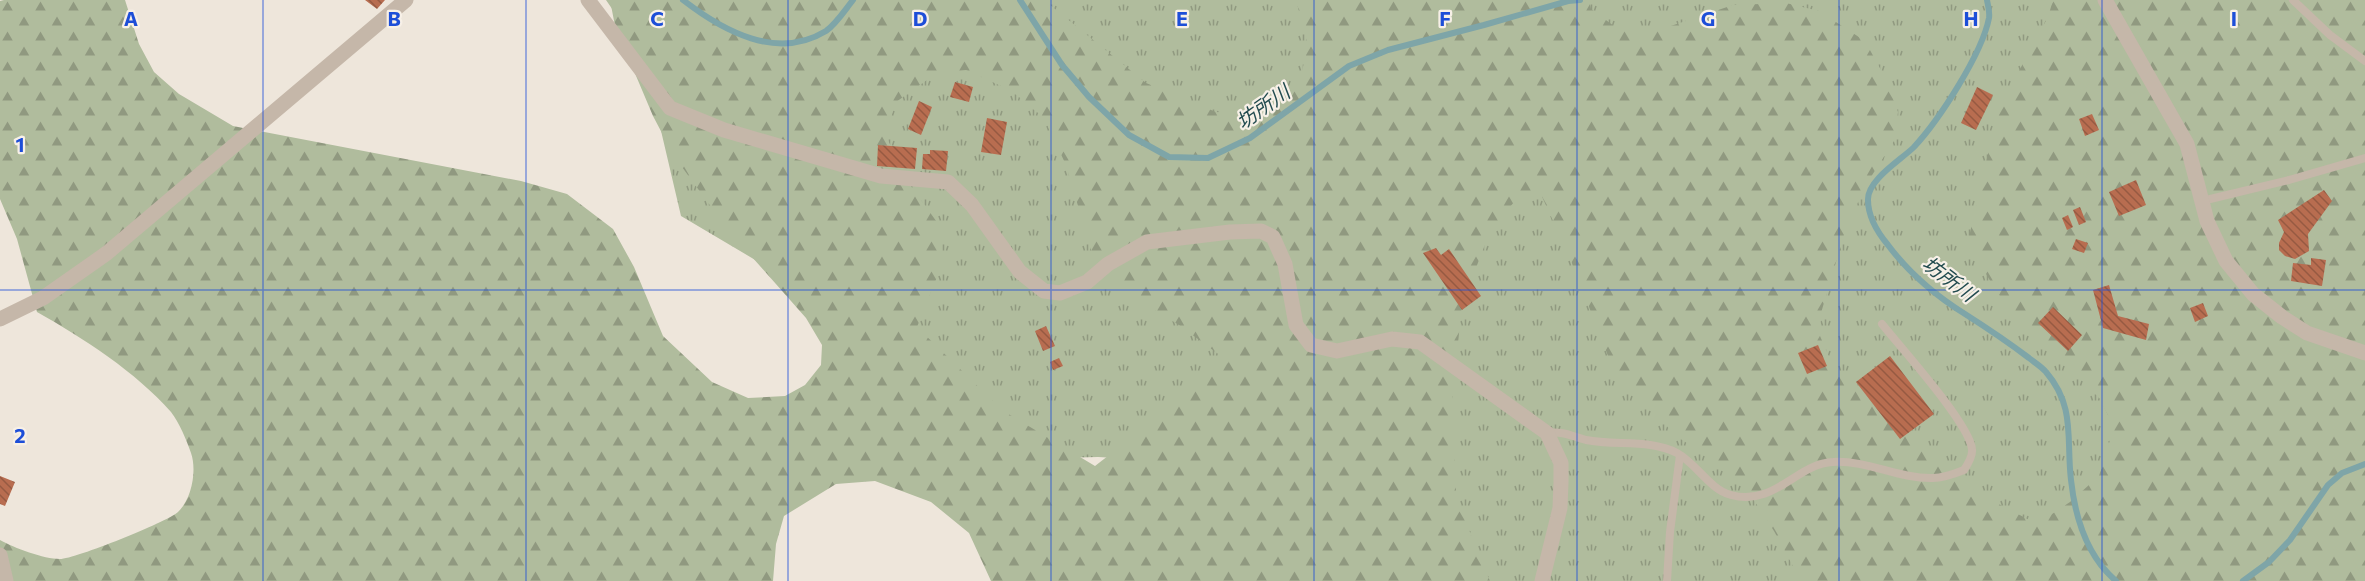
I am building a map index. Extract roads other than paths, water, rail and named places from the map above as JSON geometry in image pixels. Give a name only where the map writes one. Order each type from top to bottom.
[{"type":"street","points":[[0,319],[43,298],[106,253],[406,0]]},
{"type":"street","points":[[588,0],[670,108],[724,130],[881,176],[948,182],[972,205],[1020,272],[1044,291],[1060,293],[1087,282],[1108,264],[1147,242],[1209,234],[1261,231],[1273,237],[1285,264],[1296,326],[1311,345],[1337,351],[1392,339],[1420,342],[1547,433],[1561,463],[1561,482],[1560,508],[1542,581]]},
{"type":"street","points":[[2105,0],[2187,144],[2210,229],[2226,261],[2253,294],[2282,317],[2307,333],[2365,353]]},
{"type":"street","points":[[0,555],[6,581]]},
{"type":"lane","points":[[2293,0],[2330,35],[2365,61]]},
{"type":"lane","points":[[2202,201],[2289,180],[2365,158]]},
{"type":"lane","points":[[1547,433],[1560,431],[1587,440],[1655,447],[1680,455],[1722,492],[1745,497],[1778,489],[1811,469],[1831,461],[1933,478],[1964,470],[1970,461],[1972,449],[1963,425],[1882,324]]},
{"type":"lane","points":[[1667,581],[1670,532],[1680,455]]},
{"type":"waterway","name":"坊所川","points":[[683,0],[715,22],[733,31],[770,43],[807,40],[826,31],[853,0]]},
{"type":"waterway","name":"坊所川","points":[[1020,0],[1062,65],[1089,97],[1129,135],[1169,157],[1208,158],[1250,138],[1349,66],[1388,50],[1568,1],[1580,0]]},
{"type":"waterway","name":"坊所川","points":[[1987,0],[1989,18],[1985,33],[1969,68],[1947,104],[1924,135],[1873,185],[1868,200],[1870,213],[1881,235],[1914,274],[1944,300],[2040,366],[2055,385],[2066,411],[2071,480],[2079,522],[2097,560],[2116,581]]},
{"type":"waterway","name":"坊所川","points":[[2243,581],[2269,562],[2290,540],[2328,485],[2342,473],[2365,464]]}]
